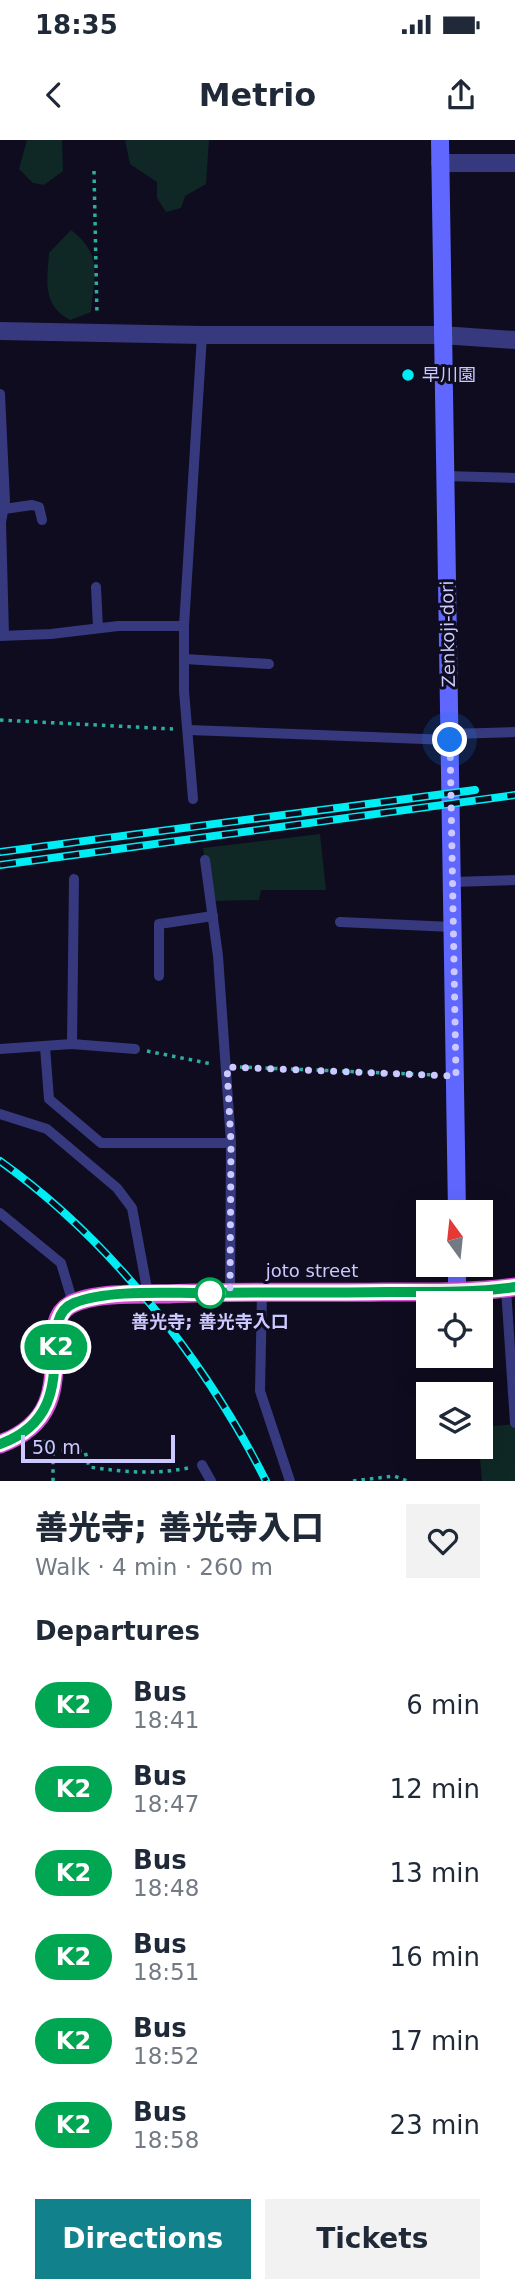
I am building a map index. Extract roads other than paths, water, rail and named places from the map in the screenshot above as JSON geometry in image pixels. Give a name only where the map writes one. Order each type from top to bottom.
[{"type":"highway","name":"joto street","points":[[470,1291],[510,1288]]},
{"type":"highway","name":"joto street","points":[[73,1303],[88,1298],[148,1294],[416,1292]]},
{"type":"highway","points":[[0,1444],[31,1429],[41,1416],[54,1385],[57,1323],[61,1313],[73,1303]]},
{"type":"main road","name":"Zenkoji-dori","points":[[440,140],[457,1200]]},
{"type":"street","points":[[440,163],[515,163]]},
{"type":"street","points":[[0,331],[202,335],[442,335],[515,340]]},
{"type":"lane","points":[[193,799],[184,626],[202,335]]},
{"type":"lane","points":[[0,394],[4,509],[1,522],[2,636],[98,628],[184,626]]},
{"type":"lane","points":[[445,476],[515,478]]},
{"type":"lane","points":[[4,509],[32,505],[39,507],[42,520]]},
{"type":"lane","points":[[96,587],[98,628]]},
{"type":"lane","points":[[184,659],[269,664]]},
{"type":"lane","points":[[189,730],[450,737],[515,732]]},
{"type":"lane","points":[[205,860],[227,1067],[231,1143],[230,1293]]},
{"type":"lane","points":[[72,1044],[74,879]]},
{"type":"lane","points":[[452,882],[515,880]]},
{"type":"lane","points":[[159,976],[159,924],[213,916]]},
{"type":"lane","points":[[340,922],[453,927]]},
{"type":"lane","points":[[0,1049],[72,1044],[135,1049]]},
{"type":"lane","points":[[45,1046],[49,1099],[100,1143],[231,1143]]},
{"type":"lane","points":[[0,1114],[47,1129],[117,1188],[132,1208],[148,1294]]},
{"type":"lane","points":[[0,1213],[61,1263],[73,1303]]},
{"type":"lane","points":[[510,1288],[515,1423]]},
{"type":"lane","points":[[262,1293],[260,1391],[290,1481]]},
{"type":"lane","points":[[202,1465],[211,1481]]},
{"type":"railway","points":[[0,852],[475,790]]},
{"type":"railway","points":[[0,865],[515,795]]},
{"type":"railway","points":[[0,1161],[41,1192],[80,1227],[152,1306],[215,1392],[266,1481]]},
{"type":"place","name":"早川園","points":[[408,375]]},
{"type":"place","name":"善光寺; 善光寺入口","points":[[210,1293]]}]
